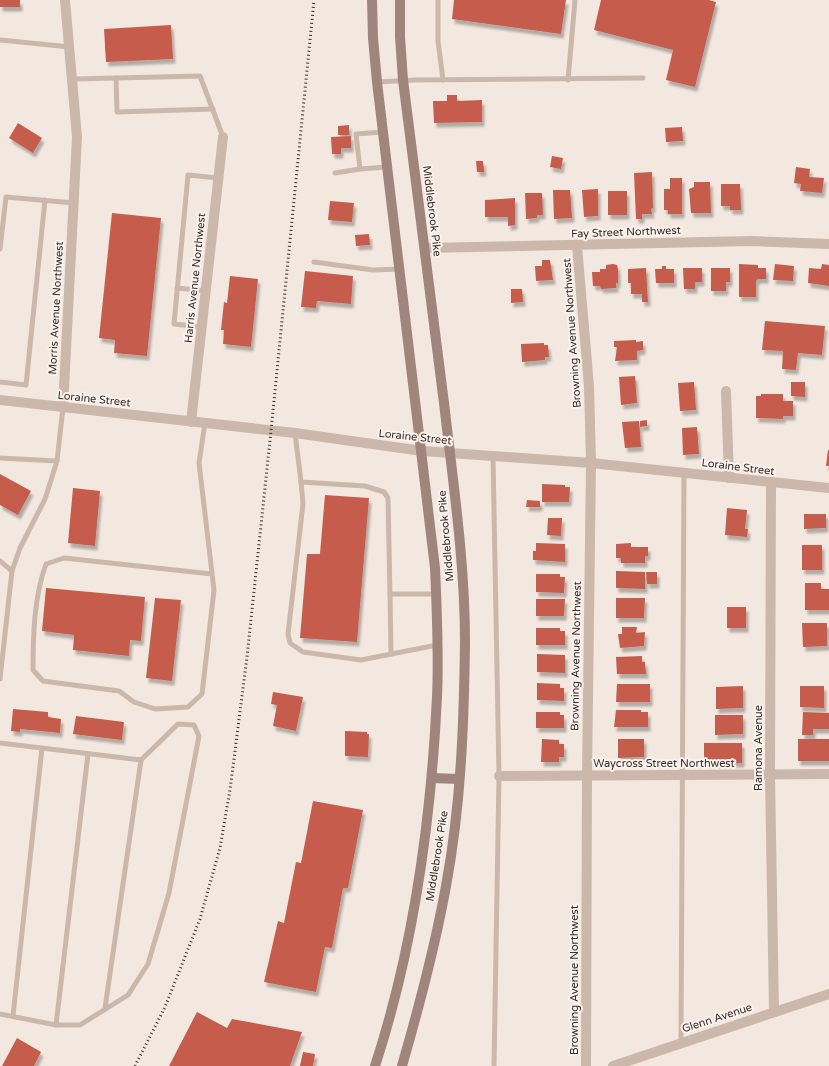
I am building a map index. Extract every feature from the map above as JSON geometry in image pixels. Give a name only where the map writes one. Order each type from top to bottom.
[{"type":"main road","name":"Middlebrook Pike","points":[[372,0],[373,38],[377,82],[435,568],[437,645],[437,696],[432,778],[420,874],[412,919],[392,1007],[375,1066]]},
{"type":"main road","name":"Middlebrook Pike","points":[[400,0],[400,37],[403,80],[450,452],[462,565],[464,632],[463,709],[459,779],[446,885],[417,1014],[402,1066]]},
{"type":"main road","points":[[432,778],[459,779]]},
{"type":"street","name":"Morris Avenue Northwest","points":[[63,408],[67,310],[75,203],[77,137],[74,79],[65,0]]},
{"type":"street","name":"Harris Avenue Northwest","points":[[191,422],[223,136]]},
{"type":"street","name":"Fay Street Northwest","points":[[425,248],[577,246],[752,241],[829,244]]},
{"type":"street","name":"Browning Avenue Northwest","points":[[577,246],[589,386],[591,463],[587,776],[586,1066]]},
{"type":"street","points":[[726,391],[729,478]]},
{"type":"street","name":"Loraine Street","points":[[0,400],[205,423],[422,451],[591,463],[829,488]]},
{"type":"street","name":"Ramona Avenue","points":[[771,483],[770,774],[774,1012]]},
{"type":"street","name":"Waycross Street Northwest","points":[[499,776],[829,774]]},
{"type":"street","name":"Glenn Avenue","points":[[613,1066],[632,1063],[681,1043],[829,994]]},
{"type":"lane","points":[[438,0],[438,41],[443,80]]},
{"type":"lane","points":[[568,80],[575,0]]},
{"type":"lane","points":[[0,40],[71,47]]},
{"type":"lane","points":[[74,79],[200,76],[223,136]]},
{"type":"lane","points":[[116,78],[117,112],[213,109]]},
{"type":"lane","points":[[377,82],[403,80],[568,80],[643,78]]},
{"type":"lane","points":[[360,170],[356,134],[383,132]]},
{"type":"lane","points":[[335,173],[387,167]]},
{"type":"lane","points":[[202,327],[174,324],[188,175],[218,178]]},
{"type":"lane","points":[[0,249],[6,198],[75,203]]},
{"type":"lane","points":[[0,382],[26,385],[45,200]]},
{"type":"lane","points":[[314,262],[373,270],[400,269]]},
{"type":"lane","points":[[177,288],[206,291]]},
{"type":"lane","name":"Morris Avenue Northwest","points":[[0,679],[12,571],[20,548],[45,499],[57,461],[63,408]]},
{"type":"lane","points":[[205,423],[200,463],[214,590],[202,694],[188,707],[155,709],[134,702],[119,690],[43,681],[33,670],[33,642],[37,603],[40,580],[46,564],[64,558],[212,574]]},
{"type":"lane","points":[[295,434],[302,504],[288,634],[290,643],[304,652],[361,660],[437,645]]},
{"type":"lane","points":[[493,456],[499,776],[494,1066]]},
{"type":"lane","points":[[0,458],[57,461]]},
{"type":"lane","points":[[681,1043],[681,775],[684,473]]},
{"type":"lane","points":[[301,482],[366,486],[384,492],[388,498],[390,654]]},
{"type":"lane","points":[[0,561],[12,571]]},
{"type":"lane","points":[[390,594],[436,594]]},
{"type":"lane","points":[[0,1014],[56,1025],[80,1024],[128,995],[148,964],[169,893],[198,736],[194,725],[178,724],[142,760],[105,1008]]},
{"type":"lane","points":[[0,743],[142,760]]},
{"type":"lane","points":[[13,1016],[42,748]]},
{"type":"lane","points":[[56,1025],[88,754]]},
{"type":"building","points":[[0,0],[20,0],[20,7],[0,7]]},
{"type":"building","points":[[454,0],[566,0],[561,34],[452,19]]},
{"type":"building","points":[[601,0],[709,0],[716,2],[695,87],[666,80],[673,50],[594,30]]},
{"type":"building","points":[[171,25],[173,59],[106,62],[104,29]]},
{"type":"building","points":[[447,95],[457,95],[457,101],[482,100],[482,122],[434,123],[433,101],[447,101]]},
{"type":"building","points":[[18,123],[42,138],[33,153],[9,138]]},
{"type":"building","points":[[349,125],[349,135],[338,135],[338,126]]},
{"type":"building","points":[[682,127],[683,141],[666,142],[665,128]]},
{"type":"building","points":[[351,136],[351,148],[341,148],[341,154],[332,154],[331,137]]},
{"type":"building","points":[[552,156],[563,158],[561,169],[550,167]]},
{"type":"building","points":[[476,161],[483,161],[484,172],[477,172]]},
{"type":"building","points":[[796,167],[810,169],[809,177],[824,178],[822,193],[800,191],[801,184],[794,183]]},
{"type":"building","points":[[652,172],[652,214],[642,214],[642,219],[636,219],[634,173]]},
{"type":"building","points":[[670,178],[682,178],[682,214],[668,214],[668,210],[664,210],[664,189],[670,189]]},
{"type":"building","points":[[694,182],[710,182],[711,213],[691,213],[689,189],[694,187]]},
{"type":"building","points":[[721,184],[740,184],[741,210],[730,210],[730,206],[721,206]]},
{"type":"building","points":[[598,189],[598,216],[584,217],[582,190]]},
{"type":"building","points":[[553,190],[570,190],[572,218],[554,219]]},
{"type":"building","points":[[608,191],[627,191],[627,215],[608,215]]},
{"type":"building","points":[[525,193],[542,193],[543,215],[537,215],[537,218],[526,219]]},
{"type":"building","points":[[515,198],[515,225],[508,226],[508,217],[485,217],[485,200]]},
{"type":"building","points":[[330,201],[354,203],[352,222],[328,220]]},
{"type":"building","points":[[112,213],[161,218],[147,356],[114,353],[115,340],[99,338]]},
{"type":"building","points":[[369,234],[370,245],[356,246],[355,235]]},
{"type":"building","points":[[542,260],[550,260],[553,280],[536,281],[535,266],[542,266]]},
{"type":"building","points":[[739,264],[758,265],[758,268],[766,268],[766,279],[758,279],[756,281],[756,297],[739,297]]},
{"type":"building","points":[[775,264],[794,266],[793,281],[773,280]]},
{"type":"building","points":[[822,264],[829,265],[829,286],[808,283],[809,268],[821,269]]},
{"type":"building","points":[[606,265],[617,265],[618,269],[618,283],[616,283],[616,288],[601,289],[600,286],[593,286],[592,272],[600,272],[600,269],[606,269]]},
{"type":"building","points":[[662,266],[666,266],[666,269],[674,269],[674,283],[656,283],[655,269],[662,269]]},
{"type":"building","points":[[646,268],[648,302],[642,302],[642,294],[631,294],[631,283],[628,283],[628,269]]},
{"type":"building","points":[[683,268],[702,268],[702,282],[695,282],[695,289],[684,289]]},
{"type":"building","points":[[711,268],[730,268],[730,282],[726,282],[726,291],[711,291]]},
{"type":"building","points":[[305,271],[353,276],[351,304],[317,301],[316,308],[301,307]]},
{"type":"building","points":[[230,276],[258,279],[251,347],[223,344],[224,330],[221,330],[224,302],[227,303]]},
{"type":"building","points":[[511,289],[522,289],[523,302],[511,303]]},
{"type":"building","points":[[765,321],[825,326],[822,355],[798,353],[796,370],[782,369],[783,351],[762,350]]},
{"type":"building","points":[[636,340],[636,342],[643,341],[643,350],[637,351],[637,360],[615,361],[617,347],[614,347],[614,341]]},
{"type":"building","points":[[544,343],[544,345],[548,345],[549,357],[545,357],[545,360],[522,362],[521,344]]},
{"type":"building","points":[[635,376],[637,403],[621,405],[619,377]]},
{"type":"building","points":[[694,382],[696,410],[680,411],[678,383]]},
{"type":"building","points":[[791,382],[805,382],[805,397],[791,396]]},
{"type":"building","points":[[761,394],[783,394],[783,401],[793,401],[793,416],[783,416],[783,419],[756,418],[756,396],[761,396]]},
{"type":"building","points":[[647,420],[647,426],[640,427],[640,421]]},
{"type":"building","points":[[639,421],[641,447],[625,448],[622,422]]},
{"type":"building","points":[[697,427],[699,454],[683,455],[682,428]]},
{"type":"building","points":[[828,450],[829,466],[826,466]]},
{"type":"building","points":[[0,474],[31,491],[18,515],[0,505]]},
{"type":"building","points":[[542,484],[565,485],[565,487],[570,487],[569,502],[542,502]]},
{"type":"building","points":[[73,488],[100,491],[95,546],[68,543]]},
{"type":"building","points":[[325,495],[369,498],[357,642],[300,638],[307,554],[320,554]]},
{"type":"building","points":[[527,500],[540,501],[540,507],[526,507]]},
{"type":"building","points":[[727,508],[747,510],[745,529],[748,529],[747,537],[725,535]]},
{"type":"building","points":[[804,514],[826,514],[826,528],[804,529]]},
{"type":"building","points":[[548,518],[562,518],[561,536],[547,535]]},
{"type":"building","points":[[536,543],[565,544],[565,562],[533,560],[533,551],[536,551]]},
{"type":"building","points":[[631,543],[631,547],[648,547],[648,556],[645,556],[645,563],[621,563],[621,558],[616,558],[616,544]]},
{"type":"building","points":[[802,545],[822,545],[822,570],[802,570]]},
{"type":"building","points":[[616,571],[645,572],[645,589],[616,588]]},
{"type":"building","points":[[646,572],[657,572],[657,584],[647,584]]},
{"type":"building","points":[[536,574],[560,574],[560,577],[565,577],[564,593],[536,592]]},
{"type":"building","points":[[805,583],[821,583],[821,589],[829,589],[829,610],[805,610]]},
{"type":"building","points":[[46,588],[145,597],[141,641],[130,640],[129,656],[73,650],[74,635],[42,631]]},
{"type":"building","points":[[155,598],[181,600],[172,681],[146,678]]},
{"type":"building","points":[[616,598],[645,598],[644,618],[616,618]]},
{"type":"building","points":[[536,599],[565,599],[564,616],[536,616]]},
{"type":"building","points":[[727,607],[746,607],[746,628],[727,628]]},
{"type":"building","points":[[802,623],[827,623],[827,646],[803,647]]},
{"type":"building","points":[[622,627],[637,627],[636,633],[645,632],[644,646],[620,648],[618,634],[622,634]]},
{"type":"building","points":[[536,628],[560,628],[560,631],[565,631],[565,645],[536,645]]},
{"type":"building","points":[[537,654],[565,655],[565,673],[537,672]]},
{"type":"building","points":[[642,656],[642,662],[645,662],[646,674],[617,674],[616,657]]},
{"type":"building","points":[[537,683],[560,684],[560,688],[564,688],[564,701],[537,700]]},
{"type":"building","points":[[617,684],[650,684],[650,702],[616,702]]},
{"type":"building","points":[[743,686],[743,708],[716,709],[716,687]]},
{"type":"building","points":[[800,686],[824,686],[824,708],[800,707]]},
{"type":"building","points":[[273,692],[303,697],[296,731],[273,726],[277,705],[271,704]]},
{"type":"building","points":[[13,709],[48,712],[48,717],[61,719],[60,733],[20,729],[20,732],[11,731]]},
{"type":"building","points":[[616,710],[641,710],[641,712],[648,712],[648,727],[614,727]]},
{"type":"building","points":[[536,712],[560,712],[560,715],[564,715],[564,728],[536,728]]},
{"type":"building","points":[[803,712],[829,713],[829,729],[813,729],[813,735],[802,735]]},
{"type":"building","points":[[715,715],[743,715],[743,734],[715,735]]},
{"type":"building","points":[[76,716],[124,722],[122,740],[73,734]]},
{"type":"building","points":[[345,731],[367,732],[367,734],[369,734],[368,757],[345,756]]},
{"type":"building","points":[[542,739],[559,740],[559,744],[564,744],[564,757],[559,757],[559,762],[541,762]]},
{"type":"building","points":[[618,739],[644,739],[644,757],[618,758]]},
{"type":"building","points":[[798,739],[829,739],[829,761],[798,761]]},
{"type":"building","points":[[704,743],[742,743],[742,763],[704,763]]},
{"type":"building","points":[[313,801],[363,810],[348,888],[343,888],[332,948],[325,947],[316,992],[264,982],[278,921],[284,923],[296,862],[301,863]]},
{"type":"building","points":[[197,1012],[227,1028],[232,1019],[302,1032],[290,1066],[169,1066]]},
{"type":"building","points":[[17,1038],[41,1052],[34,1066],[2,1066]]},
{"type":"building","points":[[303,1052],[315,1054],[313,1066],[300,1066]]},
{"type":"railway","points":[[135,1066],[165,1007],[200,919],[220,848],[230,790],[247,657],[314,0]]}]
